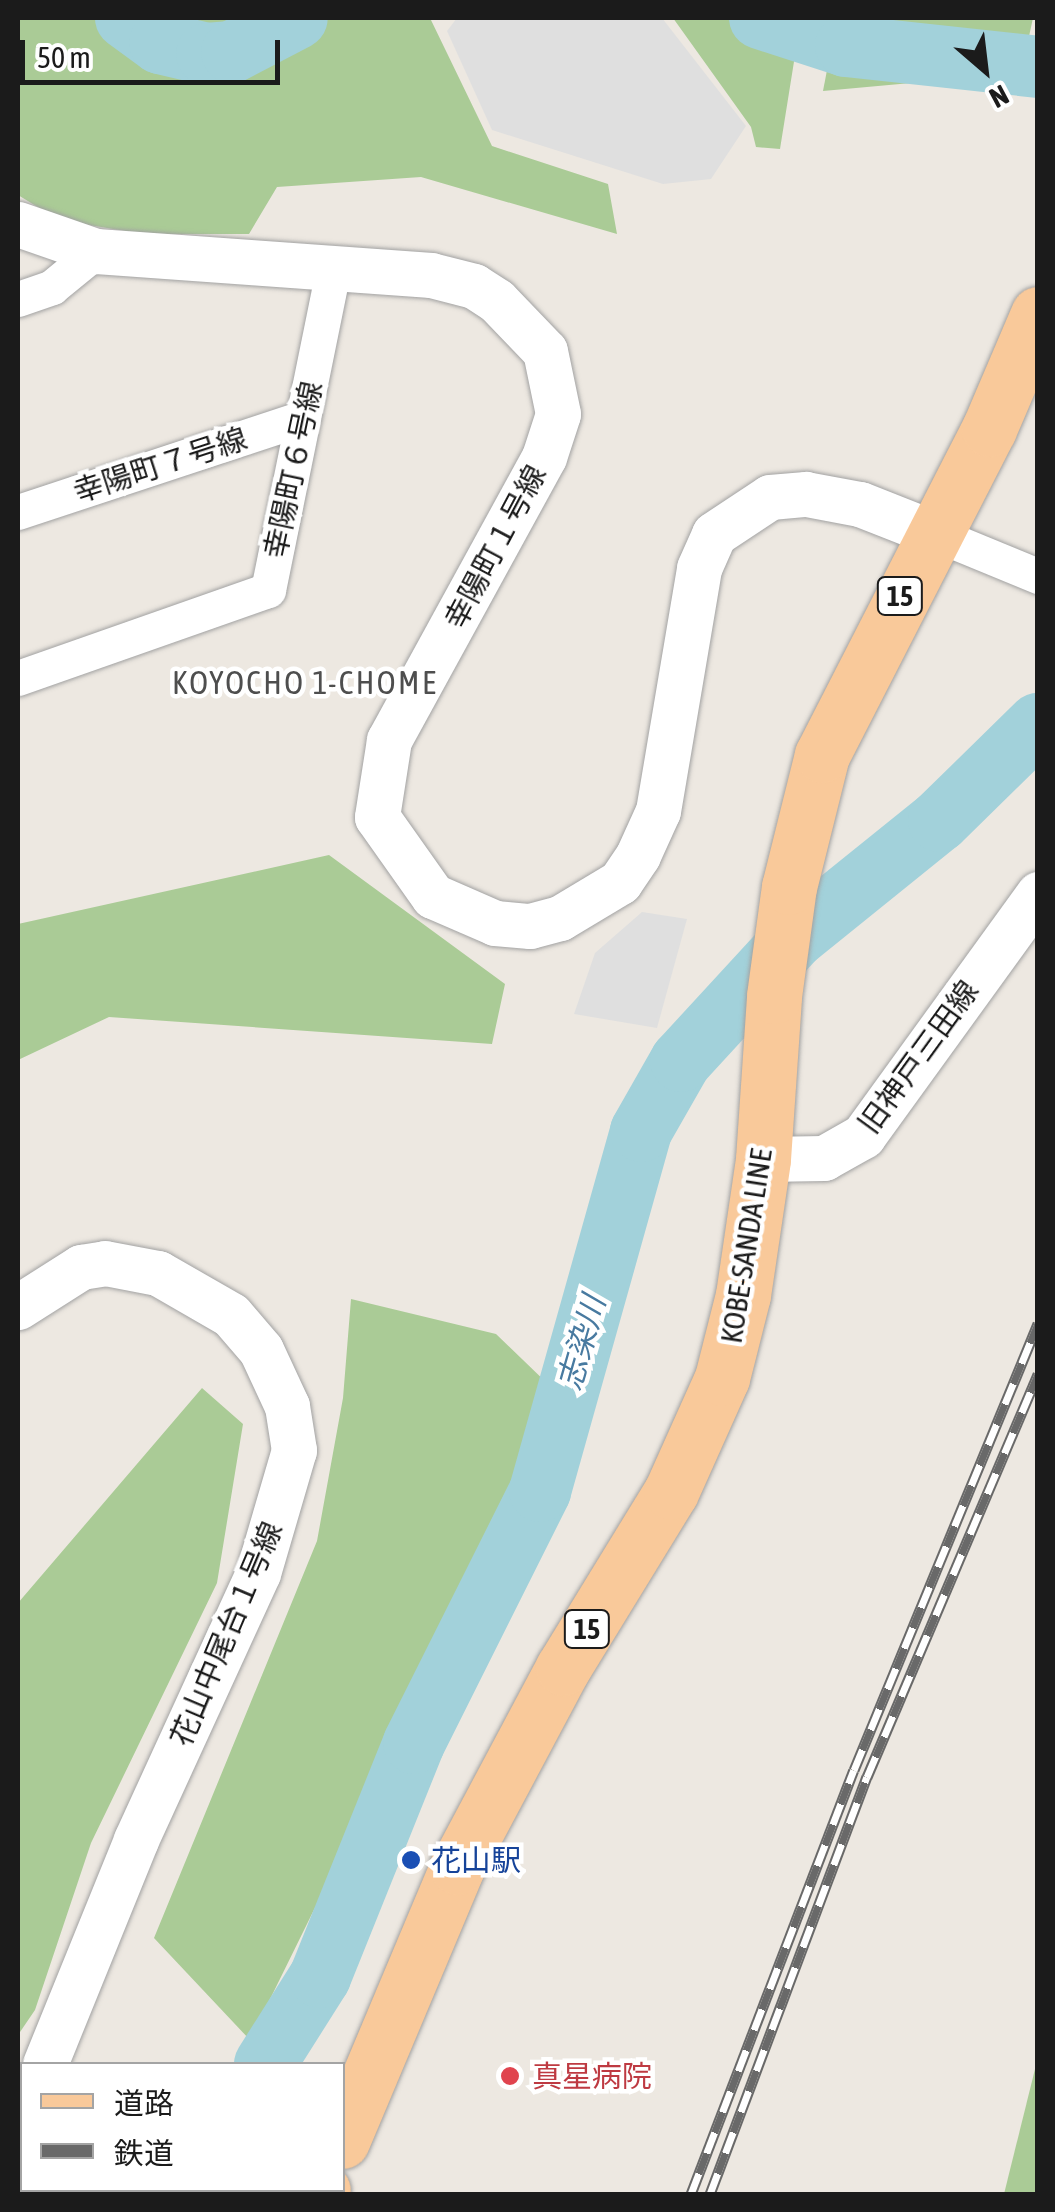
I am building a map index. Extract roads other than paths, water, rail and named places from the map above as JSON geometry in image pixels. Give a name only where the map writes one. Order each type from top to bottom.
[{"type":"main road","name":"KOBE-SANDA LINE","points":[[345,2134],[457,1868],[563,1668],[700,1436],[740,1310],[763,1160],[765,1100],[790,887],[822,755],[931,532],[989,429],[1038,314]]},
{"type":"street","name":"幸陽町１号線","points":[[18,224],[96,252],[334,266],[474,286],[523,322],[556,381],[558,414],[544,456],[389,740],[381,780],[378,817],[392,847],[433,896],[461,911],[530,926],[560,918],[620,882],[658,811],[699,568],[714,534],[742,512],[770,497],[806,494],[860,504],[1038,576]]},
{"type":"street","points":[[18,299],[52,287],[96,252]]},
{"type":"street","name":"幸陽町６号線","points":[[18,678],[268,590],[334,266]]},
{"type":"street","name":"幸陽町７号線","points":[[18,512],[304,418]]},
{"type":"street","name":"旧神戸三田線","points":[[763,1160],[824,1158],[863,1136],[1038,894]]},
{"type":"street","name":"花山中尾台１号線","points":[[18,1306],[81,1266],[105,1264],[158,1273],[231,1315],[262,1350],[288,1406],[294,1450],[258,1573],[136,1840],[47,2062]]},
{"type":"waterway","points":[[126,18],[160,43],[207,54],[232,52],[297,18]]},
{"type":"waterway","points":[[760,18],[846,46],[1038,67]]},
{"type":"waterway","name":"志染川","points":[[266,2062],[320,1977],[414,1743],[540,1491],[641,1131],[681,1061],[795,937],[939,821],[1038,724]]},
{"type":"railway","points":[[691,2194],[854,1770],[1038,1323]]},
{"type":"railway","points":[[710,2194],[867,1777],[1038,1374]]},
{"type":"place","name":"花山駅","points":[[411,1860]]},
{"type":"place","name":"真星病院","points":[[510,2076]]},
{"type":"district","name":"KOYOCHO 1-CHOME","points":[[305,683]]}]
